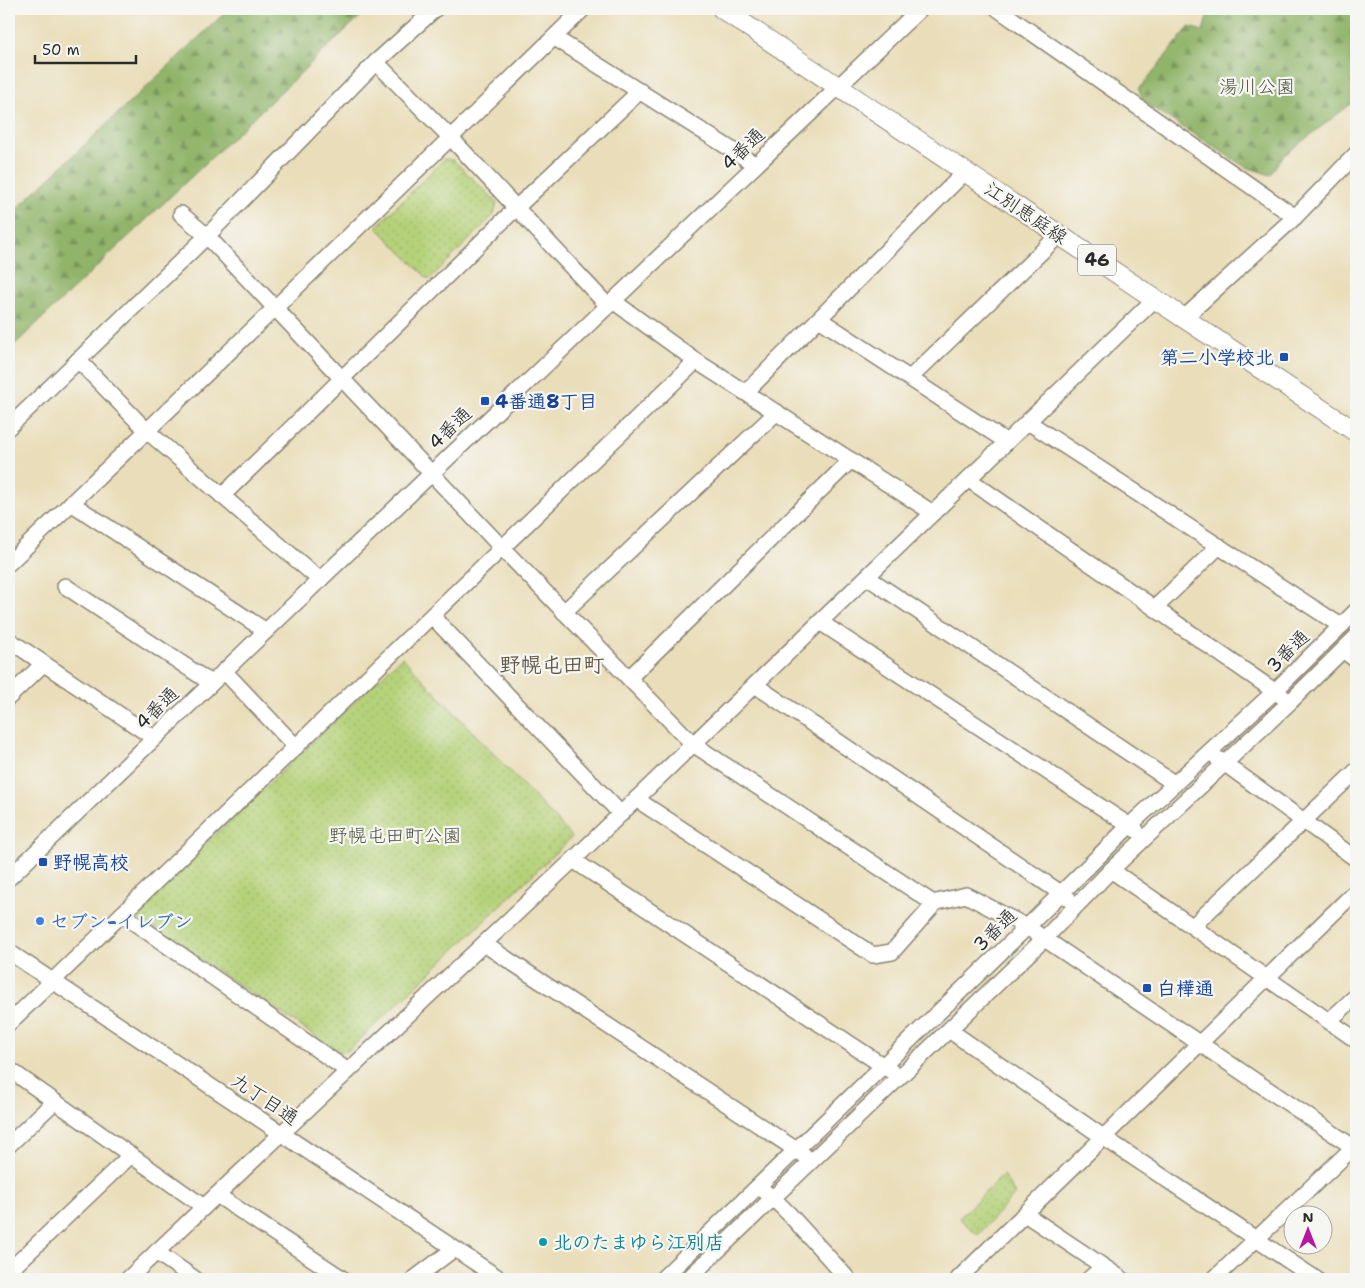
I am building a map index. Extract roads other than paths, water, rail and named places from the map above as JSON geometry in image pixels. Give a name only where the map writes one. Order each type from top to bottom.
[{"type":"main road","name":"江別恵庭線","points":[[722,9],[1356,432]]},
{"type":"street","points":[[9,427],[207,236],[376,62],[435,9]]},
{"type":"street","points":[[9,563],[583,9]]},
{"type":"street","name":"4番通","points":[[9,878],[211,683],[920,9]]},
{"type":"street","points":[[998,9],[1295,217]]},
{"type":"street","points":[[555,38],[756,165]]},
{"type":"street","points":[[376,62],[610,303],[696,361],[933,513]]},
{"type":"street","points":[[222,496],[516,208],[640,91]]},
{"type":"street","points":[[1184,318],[1295,217],[1356,154]]},
{"type":"street","points":[[746,392],[965,172]]},
{"type":"street","points":[[181,214],[207,236],[502,548],[693,744],[933,903],[966,895],[1027,927],[1355,1147],[1214,1279]]},
{"type":"street","points":[[910,378],[1059,235]]},
{"type":"street","points":[[128,1279],[573,860],[1155,299]]},
{"type":"street","points":[[819,319],[1007,442]]},
{"type":"street","points":[[78,360],[147,431],[320,580]]},
{"type":"street","points":[[9,1022],[696,361]]},
{"type":"street","points":[[564,612],[777,412]]},
{"type":"street","points":[[1028,422],[1341,626]]},
{"type":"street","points":[[629,678],[851,460]]},
{"type":"street","points":[[968,479],[1290,702]]},
{"type":"street","points":[[71,503],[266,631]]},
{"type":"street","points":[[1155,608],[1219,546]]},
{"type":"street","points":[[867,577],[1175,784]]},
{"type":"street","points":[[65,586],[211,683]]},
{"type":"street","name":"3番通","points":[[662,1279],[884,1066],[1129,826],[1275,691],[1356,611]]},
{"type":"street","points":[[432,616],[621,814]]},
{"type":"street","points":[[820,622],[1146,837]]},
{"type":"street","name":"3番通","points":[[696,1277],[773,1198],[1044,939],[1111,870],[1290,702],[1356,637]]},
{"type":"street","points":[[9,640],[154,738]]},
{"type":"street","points":[[1343,650],[1356,660]]},
{"type":"street","points":[[9,697],[43,664]]},
{"type":"street","points":[[224,671],[296,747]]},
{"type":"street","points":[[755,685],[1078,905]]},
{"type":"street","points":[[1210,752],[1356,859]]},
{"type":"street","points":[[1193,926],[1356,771]]},
{"type":"street","points":[[636,799],[873,955],[892,952],[936,902]]},
{"type":"street","points":[[573,860],[900,1077]]},
{"type":"street","points":[[1111,870],[1356,1040]]},
{"type":"street","points":[[958,1279],[1356,891]]},
{"type":"street","points":[[122,914],[348,1071]]},
{"type":"street","points":[[484,944],[812,1161]]},
{"type":"street","name":"九丁目通","points":[[9,952],[500,1279]]},
{"type":"street","points":[[1329,1021],[1356,996]]},
{"type":"street","points":[[949,1030],[1103,1137],[1316,1279]]},
{"type":"street","points":[[9,1069],[204,1207]]},
{"type":"street","points":[[9,1145],[54,1102]]},
{"type":"street","points":[[9,1271],[131,1155]]},
{"type":"street","points":[[757,1188],[773,1198],[848,1279]]},
{"type":"street","points":[[217,1195],[343,1279]]},
{"type":"street","points":[[1025,1214],[1122,1279]]},
{"type":"street","points":[[414,1279],[454,1249]]},
{"type":"street","points":[[156,1252],[195,1279]]},
{"type":"street","points":[[677,1265],[696,1277]]},
{"type":"street","points":[[1089,1279],[1104,1267]]},
{"type":"place","name":"第二小学校北","points":[[1284,357]]},
{"type":"place","name":"4番通8丁目","points":[[485,401]]},
{"type":"place","name":"野幌高校","points":[[43,862]]},
{"type":"place","name":"セブン-イレブン","points":[[40,921]]},
{"type":"place","name":"白樺通","points":[[1147,988]]},
{"type":"place","name":"北のたまゆら江別店","points":[[543,1242]]},
{"type":"district","name":"野幌屯田町","points":[[552,665]]},
{"type":"park label","name":"湯川公園","points":[[1257,86]]},
{"type":"park label","name":"野幌屯田町公園","points":[[395,835]]}]
